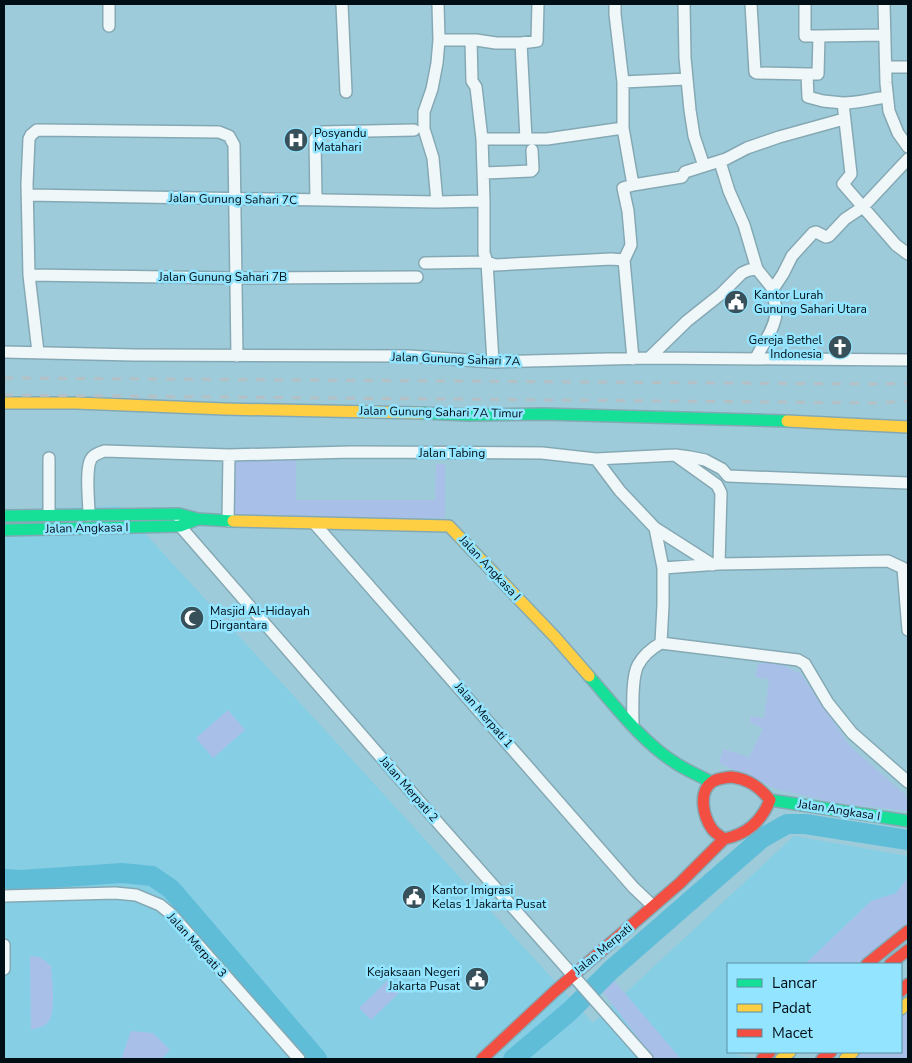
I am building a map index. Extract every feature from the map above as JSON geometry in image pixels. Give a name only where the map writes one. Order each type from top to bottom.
[{"type":"street","points":[[109,4],[110,26]]},
{"type":"street","points":[[342,4],[346,92]]},
{"type":"street","points":[[437,202],[433,158],[424,129],[424,112],[435,76],[439,40],[438,4]]},
{"type":"street","points":[[439,40],[471,40],[496,43],[537,41],[538,4]]},
{"type":"street","points":[[615,4],[623,82],[623,128],[633,185]]},
{"type":"street","points":[[684,4],[685,58],[694,136],[704,166]]},
{"type":"street","points":[[751,4],[755,72],[757,74],[818,74],[819,36]]},
{"type":"street","points":[[806,4],[806,36],[886,35]]},
{"type":"street","points":[[884,4],[887,97],[893,123],[908,147]]},
{"type":"street","points":[[471,40],[472,81],[476,87],[482,139],[484,253],[487,262],[493,362]]},
{"type":"street","points":[[484,172],[531,170],[521,43]]},
{"type":"street","points":[[886,67],[908,67]]},
{"type":"street","points":[[807,74],[809,99],[859,103],[863,100],[887,97]]},
{"type":"street","points":[[623,82],[687,79]]},
{"type":"street","points":[[843,103],[851,174],[843,184],[896,245],[908,254]]},
{"type":"street","points":[[633,359],[624,260],[630,245],[628,211],[623,188],[682,177],[685,172],[720,162],[748,148],[844,118]]},
{"type":"street","points":[[482,139],[529,145],[548,140],[623,128]]},
{"type":"street","points":[[38,352],[30,276],[28,195],[29,139],[31,135],[37,130],[219,132],[229,136],[234,145],[237,356]]},
{"type":"street","points":[[316,200],[315,140],[322,132],[414,130]]},
{"type":"street","points":[[756,358],[775,322],[776,306],[772,292],[773,289],[792,256],[813,233],[816,232],[828,237],[846,219],[863,207],[908,159]]},
{"type":"street","points":[[720,162],[729,191],[744,225],[757,270],[773,289]]},
{"type":"street","name":"Jalan Gunung Sahari 7C","points":[[28,195],[437,202],[484,201]]},
{"type":"street","points":[[425,263],[487,262],[495,265],[611,259],[624,260]]},
{"type":"street","points":[[649,358],[742,273],[749,270],[757,270]]},
{"type":"street","name":"Jalan Gunung Sahari 7B","points":[[30,276],[417,277]]},
{"type":"street","name":"Jalan Gunung Sahari 7A","points":[[4,352],[134,355],[409,356],[493,362],[649,358],[908,360]]},
{"type":"street","name":"Jalan Gunung Sahari 7A Timur","points":[[4,403],[76,403],[225,409],[359,410],[468,415],[543,414],[745,419],[908,427]]},
{"type":"street","name":"Jalan Tabing","points":[[89,515],[88,467],[91,458],[104,451],[229,455],[351,452],[542,453],[596,459],[675,455],[705,460],[722,469],[728,476]]},
{"type":"street","points":[[228,521],[229,455]]},
{"type":"street","points":[[675,455],[716,485],[721,493],[716,564]]},
{"type":"street","points":[[48,515],[49,458]]},
{"type":"street","points":[[596,459],[620,491],[655,528],[716,564]]},
{"type":"street","points":[[716,485],[728,476],[908,483]]},
{"type":"street","points":[[180,514],[180,526]]},
{"type":"street","name":"Jalan Angkasa I","points":[[4,516],[180,514],[198,519],[228,521],[315,524],[440,524],[449,526],[555,637],[633,726],[677,764],[711,782]]},
{"type":"street","name":"Jalan Angkasa I","points":[[4,530],[180,526],[198,519]]},
{"type":"street","name":"Jalan Merpati 1","points":[[315,524],[634,888],[653,906]]},
{"type":"street","name":"Jalan Merpati 2","points":[[180,526],[647,1059]]},
{"type":"street","points":[[655,528],[663,568],[661,643]]},
{"type":"street","points":[[663,568],[716,564],[888,561],[903,568],[908,630]]},
{"type":"street","points":[[633,726],[634,686],[637,667],[644,657],[661,643],[798,660],[805,664],[828,703],[852,733],[908,782]]},
{"type":"street","points":[[731,777],[749,780],[763,791],[770,800],[762,816],[749,829],[735,837],[724,839],[712,830],[703,809],[705,790],[711,782],[731,777]]},
{"type":"street","name":"Jalan Angkasa I","points":[[770,800],[908,821]]},
{"type":"street","name":"Jalan Merpati","points":[[482,1059],[573,975],[653,906],[724,839]]},
{"type":"street","name":"Jalan Merpati 3","points":[[4,896],[115,893],[136,895],[160,905],[171,914],[299,1059]]},
{"type":"street","points":[[868,963],[908,930]]},
{"type":"street","points":[[4,945],[4,968]]},
{"type":"street","points":[[891,963],[908,950]]},
{"type":"street","points":[[877,963],[882,951]]},
{"type":"shaded area","points":[[235,460],[296,460],[296,500],[435,500],[436,464],[445,464],[445,518],[235,518]]},
{"type":"shaded area","points":[[120,506],[593,1023],[794,836],[908,856],[908,921],[852,963],[727,963],[727,1053],[753,1059],[4,1059],[4,510]]},
{"type":"shaded area","points":[[775,661],[801,674],[850,746],[908,797],[908,811],[836,803],[776,789],[719,763],[723,749],[749,757],[763,728],[749,722],[751,716],[764,718],[769,679],[755,677],[758,664]]},
{"type":"shaded area","points":[[228,710],[245,730],[213,758],[196,738]]},
{"type":"shaded area","points":[[908,877],[908,930],[868,963],[806,963],[871,901],[896,893]]},
{"type":"shaded area","points":[[30,956],[40,957],[51,966],[53,995],[49,1021],[43,1026],[31,1030]]},
{"type":"shaded area","points":[[611,977],[681,1059],[654,1059],[597,984]]},
{"type":"shaded area","points":[[388,980],[400,992],[371,1020],[359,1008]]},
{"type":"shaded area","points":[[908,1003],[908,1059],[844,1059],[852,1053],[902,1053],[902,1008]]},
{"type":"shaded area","points":[[131,1031],[153,1033],[170,1050],[162,1059],[121,1059]]},
{"type":"waterway","points":[[513,1059],[570,1011],[611,970],[762,838],[787,824],[805,824],[908,840]]},
{"type":"waterway","points":[[4,879],[21,880],[122,873],[152,876],[171,889],[317,1059]]},
{"type":"railway","points":[[4,378],[908,383]]},
{"type":"railway","points":[[4,395],[876,403],[908,401]]},
{"type":"traffic: fast","points":[[421,413],[468,415],[543,414],[787,421]]},
{"type":"traffic: fast","points":[[4,516],[179,514],[198,519],[233,521]]},
{"type":"traffic: fast","points":[[4,530],[180,526],[198,519]]},
{"type":"traffic: fast","points":[[589,676],[652,745],[677,764],[711,782]]},
{"type":"traffic: fast","points":[[770,800],[908,821]]},
{"type":"traffic: slow","points":[[4,403],[76,403],[225,409],[421,413]]},
{"type":"traffic: slow","points":[[787,421],[908,427]]},
{"type":"traffic: slow","points":[[233,521],[449,526],[555,637],[589,676]]},
{"type":"traffic: slow","points":[[902,1008],[908,1003]]},
{"type":"traffic: slow","points":[[781,1059],[789,1053]]},
{"type":"traffic: slow","points":[[845,1059],[852,1053]]},
{"type":"traffic: jam","points":[[731,777],[753,784],[770,800],[758,821],[740,834],[724,839],[709,824],[704,811],[703,798],[708,786],[712,782],[731,777]]},
{"type":"traffic: jam","points":[[482,1059],[555,991],[680,883],[724,839]]},
{"type":"traffic: jam","points":[[868,963],[908,931]]},
{"type":"traffic: jam","points":[[891,963],[908,950]]},
{"type":"traffic: jam","points":[[902,990],[908,984]]},
{"type":"traffic: jam","points":[[762,1059],[769,1053]]},
{"type":"traffic: jam","points":[[822,1059],[830,1053]]},
{"type":"place","name":"Posyandu Matahari","points":[[296,140]]},
{"type":"place","name":"Kantor Lurah Gunung Sahari Utara","points":[[736,302]]},
{"type":"place","name":"Gereja Bethel Indonesia","points":[[840,347]]},
{"type":"place","name":"Masjid Al-Hidayah Dirgantara","points":[[192,618]]},
{"type":"place","name":"Kantor Imigrasi Kelas 1 Jakarta Pusat","points":[[414,897]]},
{"type":"place","name":"Kejaksaan Negeri Jakarta Pusat","points":[[477,979]]}]
